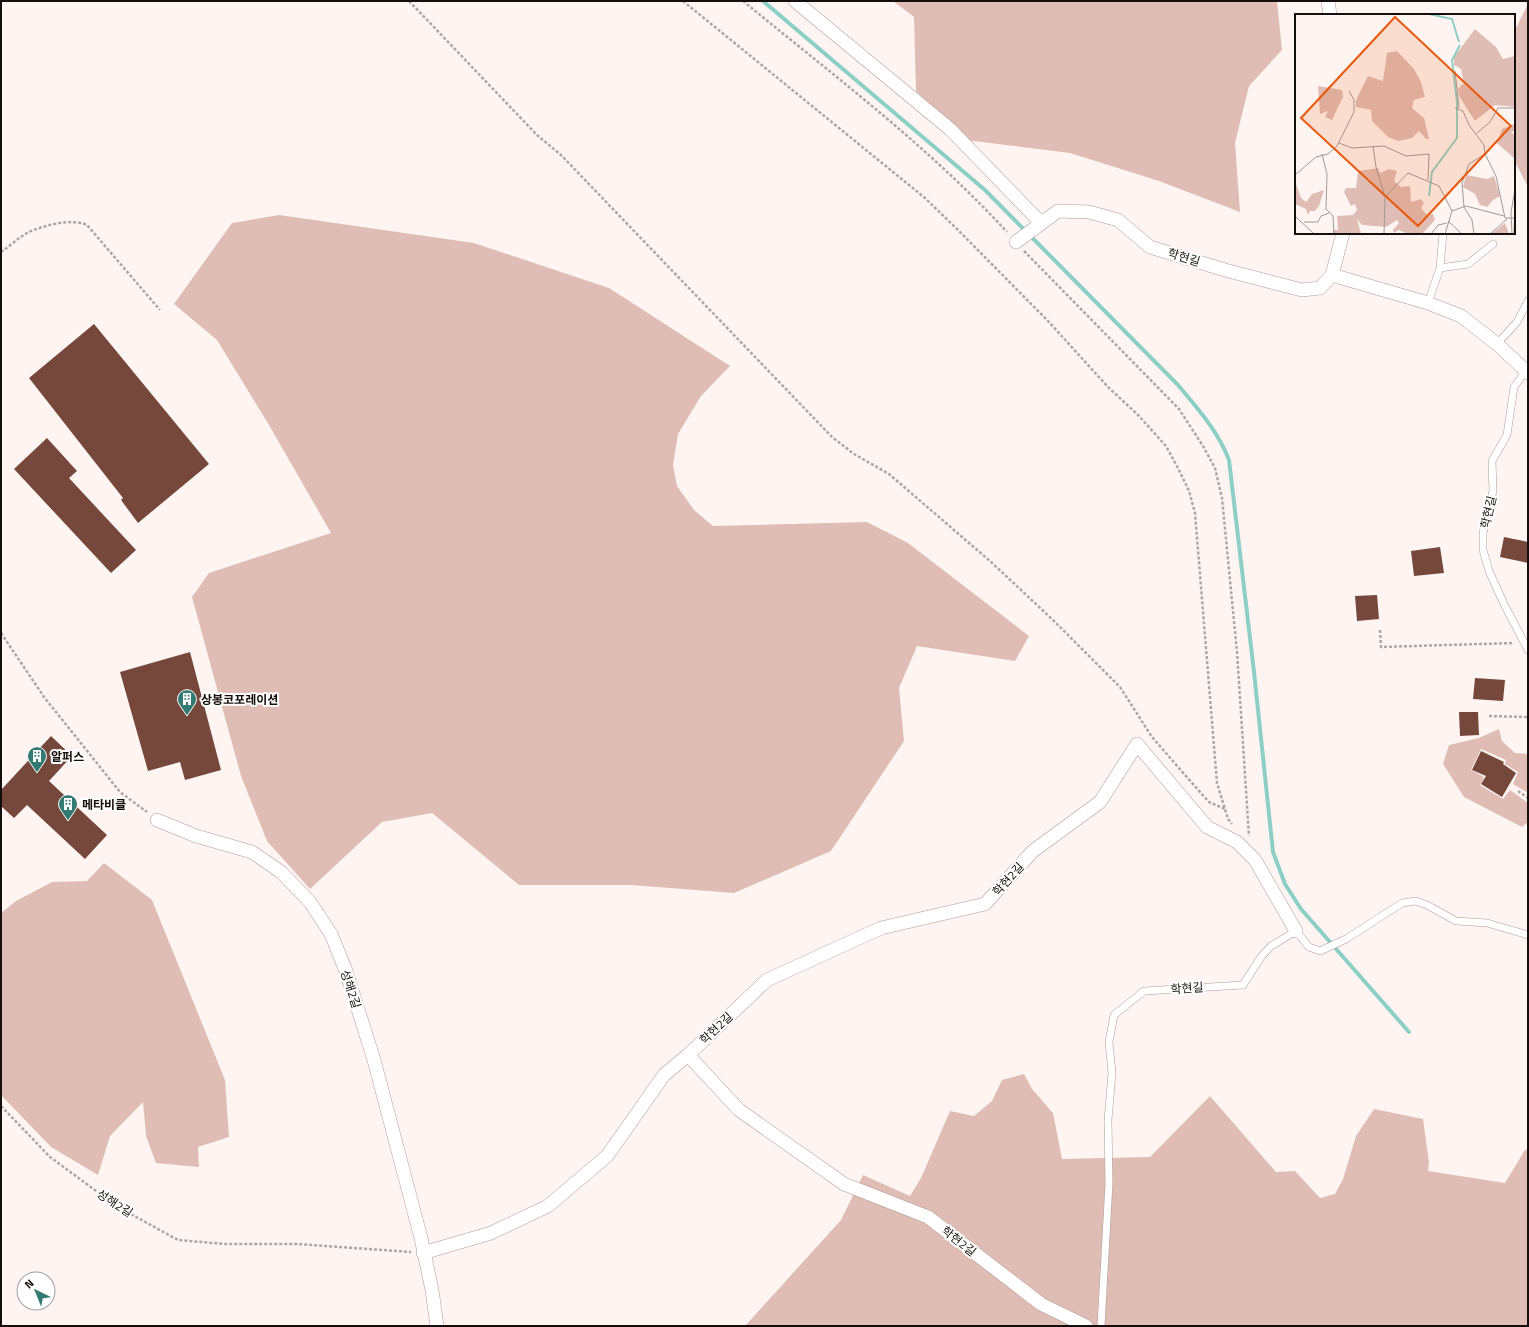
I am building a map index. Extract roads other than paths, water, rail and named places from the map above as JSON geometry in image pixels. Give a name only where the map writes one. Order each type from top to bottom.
[{"type":"street","points":[[795,1],[950,129],[1041,222]]},
{"type":"street","points":[[1328,1],[1330,14]]},
{"type":"street","name":"학현길","points":[[1016,242],[1041,222],[1058,211],[1090,212],[1118,220],[1150,247],[1225,270],[1302,290],[1320,288],[1332,276],[1428,304],[1461,316],[1497,344],[1527,373]]},
{"type":"street","points":[[1332,276],[1343,234]]},
{"type":"street","name":"학현2길","points":[[1086,1326],[1041,1304],[928,1217],[844,1184],[739,1110],[688,1055],[767,980],[881,928],[985,904],[1033,851],[1100,802],[1137,744],[1207,827],[1237,842],[1255,860],[1296,931]]},
{"type":"street","name":"성해2길","points":[[157,820],[196,836],[252,852],[281,872],[310,902],[331,934],[346,971],[374,1060],[421,1238],[432,1290],[437,1326]]},
{"type":"street","points":[[423,1253],[491,1234],[548,1206],[607,1156],[664,1075],[688,1055]]},
{"type":"lane","points":[[1428,304],[1440,268],[1443,234]]},
{"type":"lane","points":[[1440,268],[1468,264],[1493,244]]},
{"type":"lane","points":[[1497,344],[1517,322],[1528,301]]},
{"type":"lane","name":"학현길","points":[[1527,373],[1514,387],[1507,435],[1492,461],[1493,491],[1483,533],[1483,550],[1504,604],[1528,650]]},
{"type":"lane","points":[[1296,931],[1309,947],[1320,951],[1346,939],[1402,903],[1416,901],[1427,905],[1456,921],[1487,923],[1528,935]]},
{"type":"lane","name":"학현길","points":[[1101,1326],[1109,1183],[1108,1120],[1112,1073],[1109,1042],[1114,1015],[1144,991],[1243,985],[1261,957],[1271,946],[1296,931]]},
{"type":"waterway","points":[[763,1],[985,190],[1178,385],[1219,439],[1229,460],[1273,852],[1285,884],[1301,909],[1409,1032]]},
{"type":"place","name":"상봉코포레이션","points":[[187,716]]},
{"type":"place","name":"알퍼스","points":[[37,773]]},
{"type":"place","name":"메타비클","points":[[68,821]]}]
